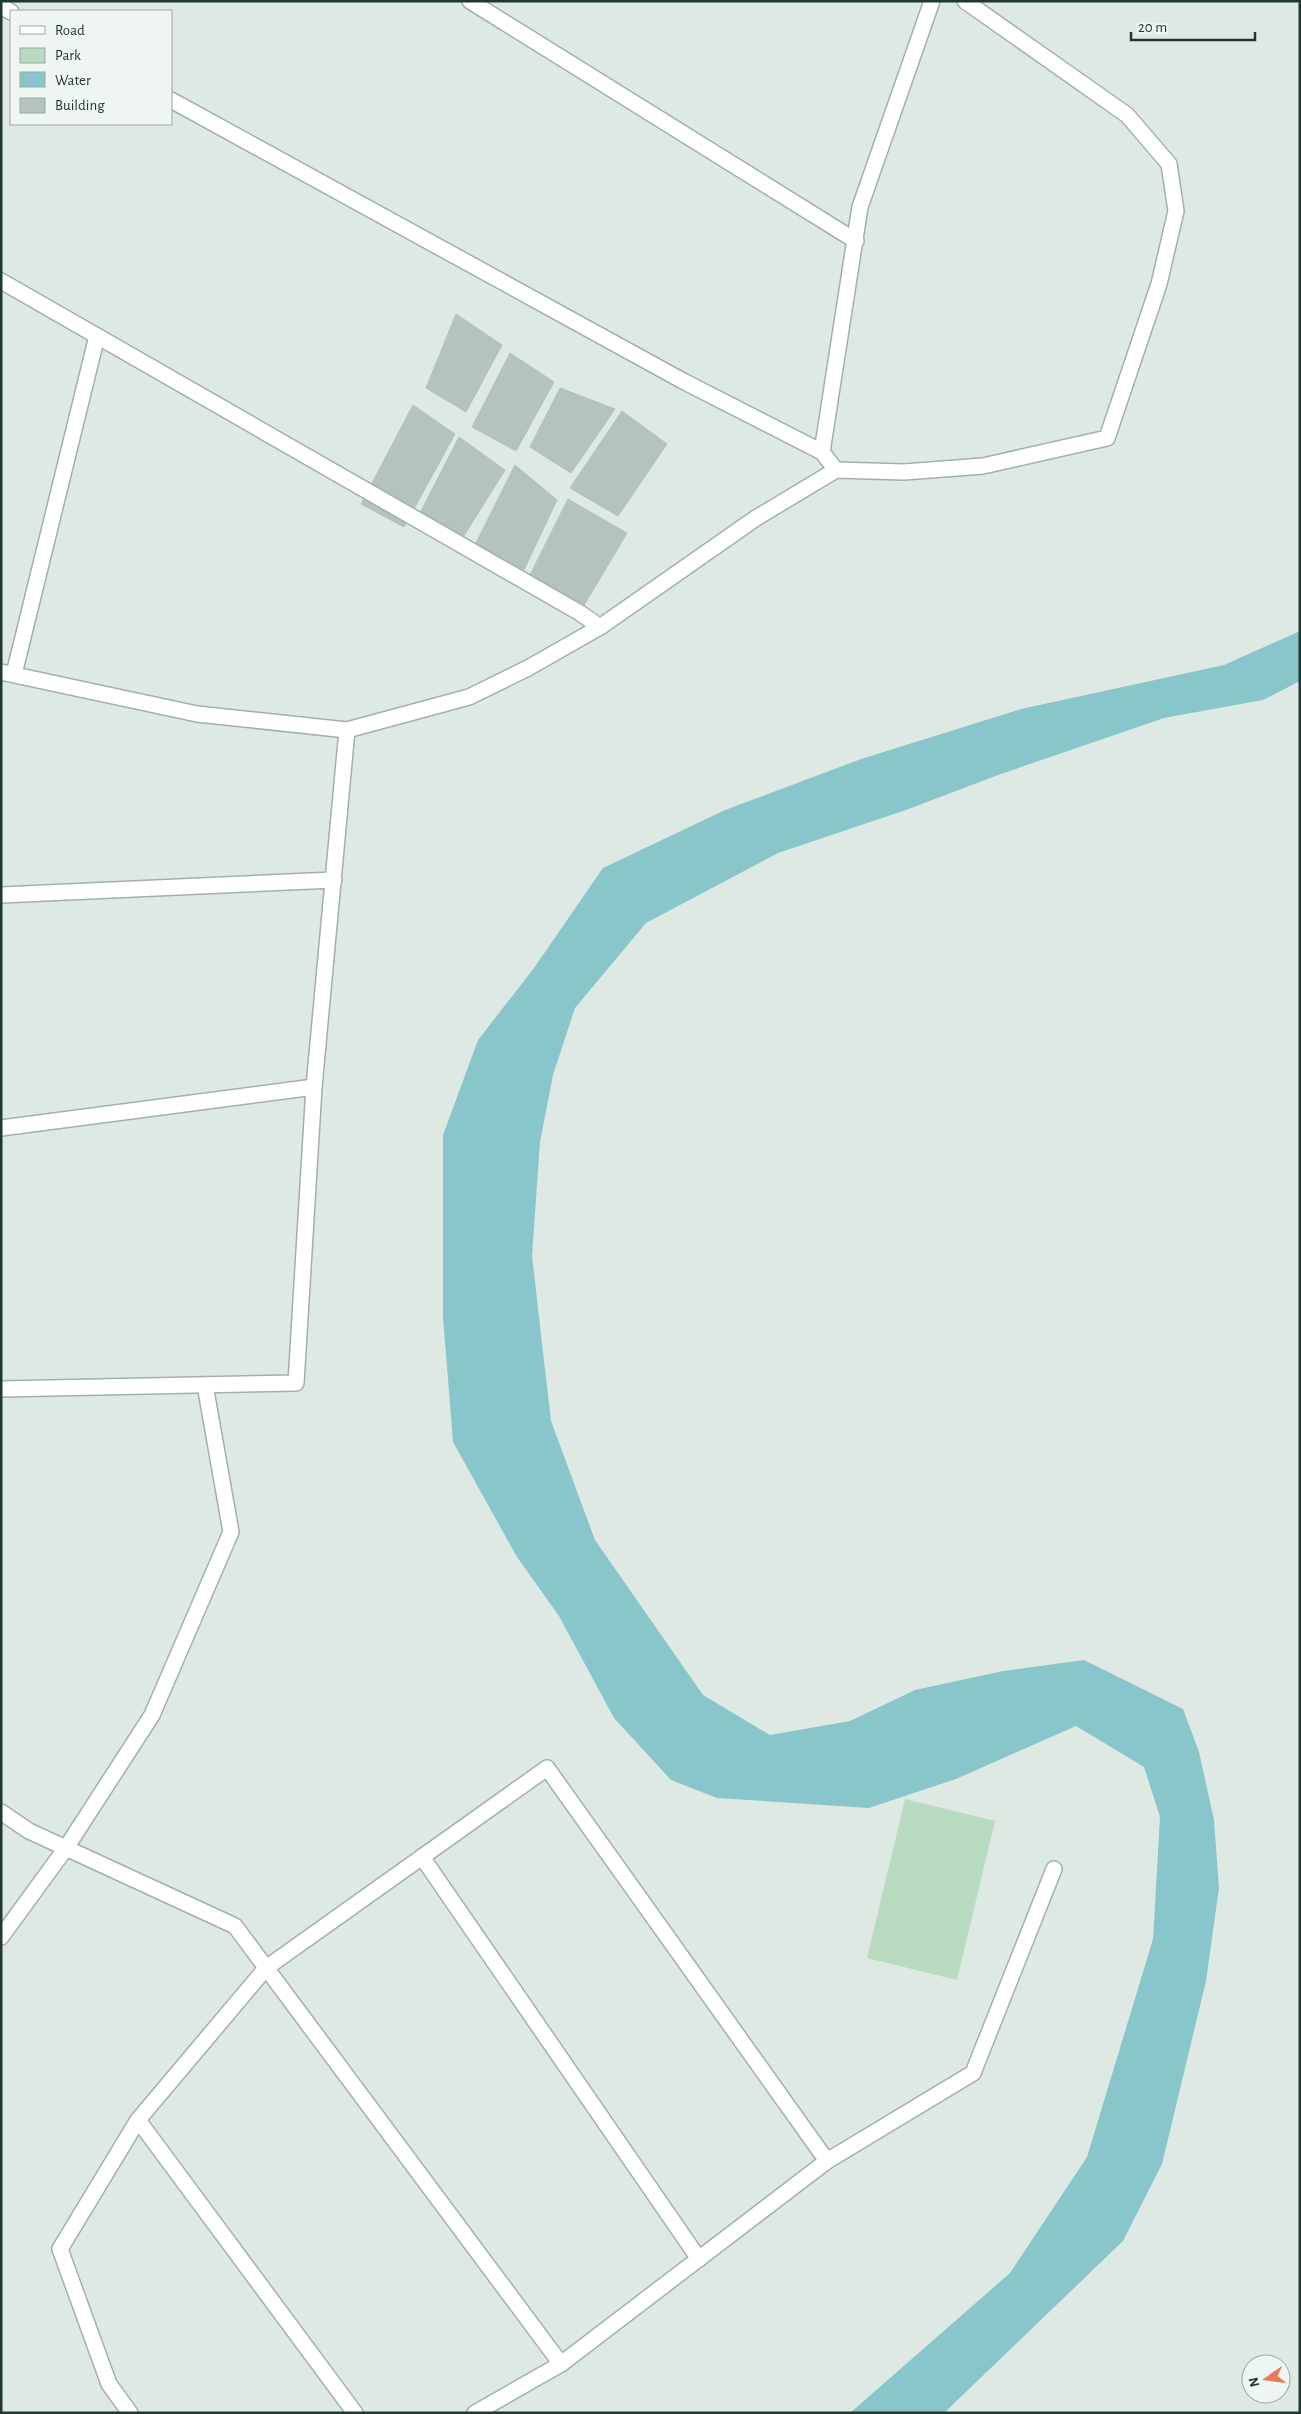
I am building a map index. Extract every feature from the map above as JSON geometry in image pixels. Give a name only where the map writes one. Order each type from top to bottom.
[{"type":"street","points":[[470,1],[856,240]]},
{"type":"street","points":[[822,452],[860,207],[932,1]]},
{"type":"street","points":[[97,336],[8,673],[197,714],[347,730],[469,697],[600,627],[756,518],[836,470],[904,472],[983,466],[1107,438],[1159,284],[1176,211],[1169,164],[1127,115],[965,1]]},
{"type":"street","points":[[172,101],[683,381],[822,452],[836,470]]},
{"type":"street","points":[[1,281],[562,603],[600,627]]},
{"type":"street","points":[[1,1389],[296,1383],[314,1087],[347,730]]},
{"type":"street","points":[[1,895],[334,880]]},
{"type":"street","points":[[1,1128],[314,1087]]},
{"type":"street","points":[[1,1937],[66,1848],[152,1715],[231,1532],[205,1385]]},
{"type":"street","points":[[130,2413],[109,2384],[60,2249],[138,2120],[266,1968],[546,1768],[827,2162]]},
{"type":"street","points":[[1,1812],[29,1831],[235,1926],[561,2364]]},
{"type":"street","points":[[422,1857],[698,2259]]},
{"type":"street","points":[[475,2413],[561,2364],[827,2162],[973,2073],[1054,1869]]},
{"type":"street","points":[[138,2120],[355,2413]]},
{"type":"green space","points":[[905,1799],[995,1821],[957,1980],[867,1958]]},
{"type":"water","points":[[1300,631],[1300,681],[1263,700],[1164,718],[998,775],[906,810],[778,853],[646,923],[575,1008],[553,1075],[540,1142],[532,1256],[551,1421],[595,1540],[703,1695],[770,1735],[850,1721],[915,1690],[1003,1671],[1084,1660],[1183,1709],[1199,1752],[1214,1820],[1219,1888],[1206,1981],[1162,2164],[1123,2241],[944,2413],[850,2413],[1010,2273],[1087,2157],[1153,1939],[1160,1817],[1144,1767],[1076,1726],[956,1779],[869,1808],[717,1798],[671,1780],[614,1718],[559,1616],[517,1557],[453,1442],[443,1317],[443,1135],[478,1040],[534,968],[603,868],[725,810],[861,759],[1021,709],[1224,665]]},
{"type":"building","points":[[456,314],[502,345],[466,412],[426,388]]},
{"type":"building","points":[[510,353],[554,382],[516,451],[472,427]]},
{"type":"building","points":[[560,388],[615,409],[571,473],[530,447]]},
{"type":"building","points":[[413,405],[455,434],[404,527],[361,504]]},
{"type":"building","points":[[622,411],[667,444],[618,516],[570,488]]},
{"type":"building","points":[[459,437],[505,470],[462,539],[419,515]]},
{"type":"building","points":[[515,465],[557,500],[523,572],[475,545]]},
{"type":"building","points":[[568,499],[627,533],[583,607],[530,575]]}]
